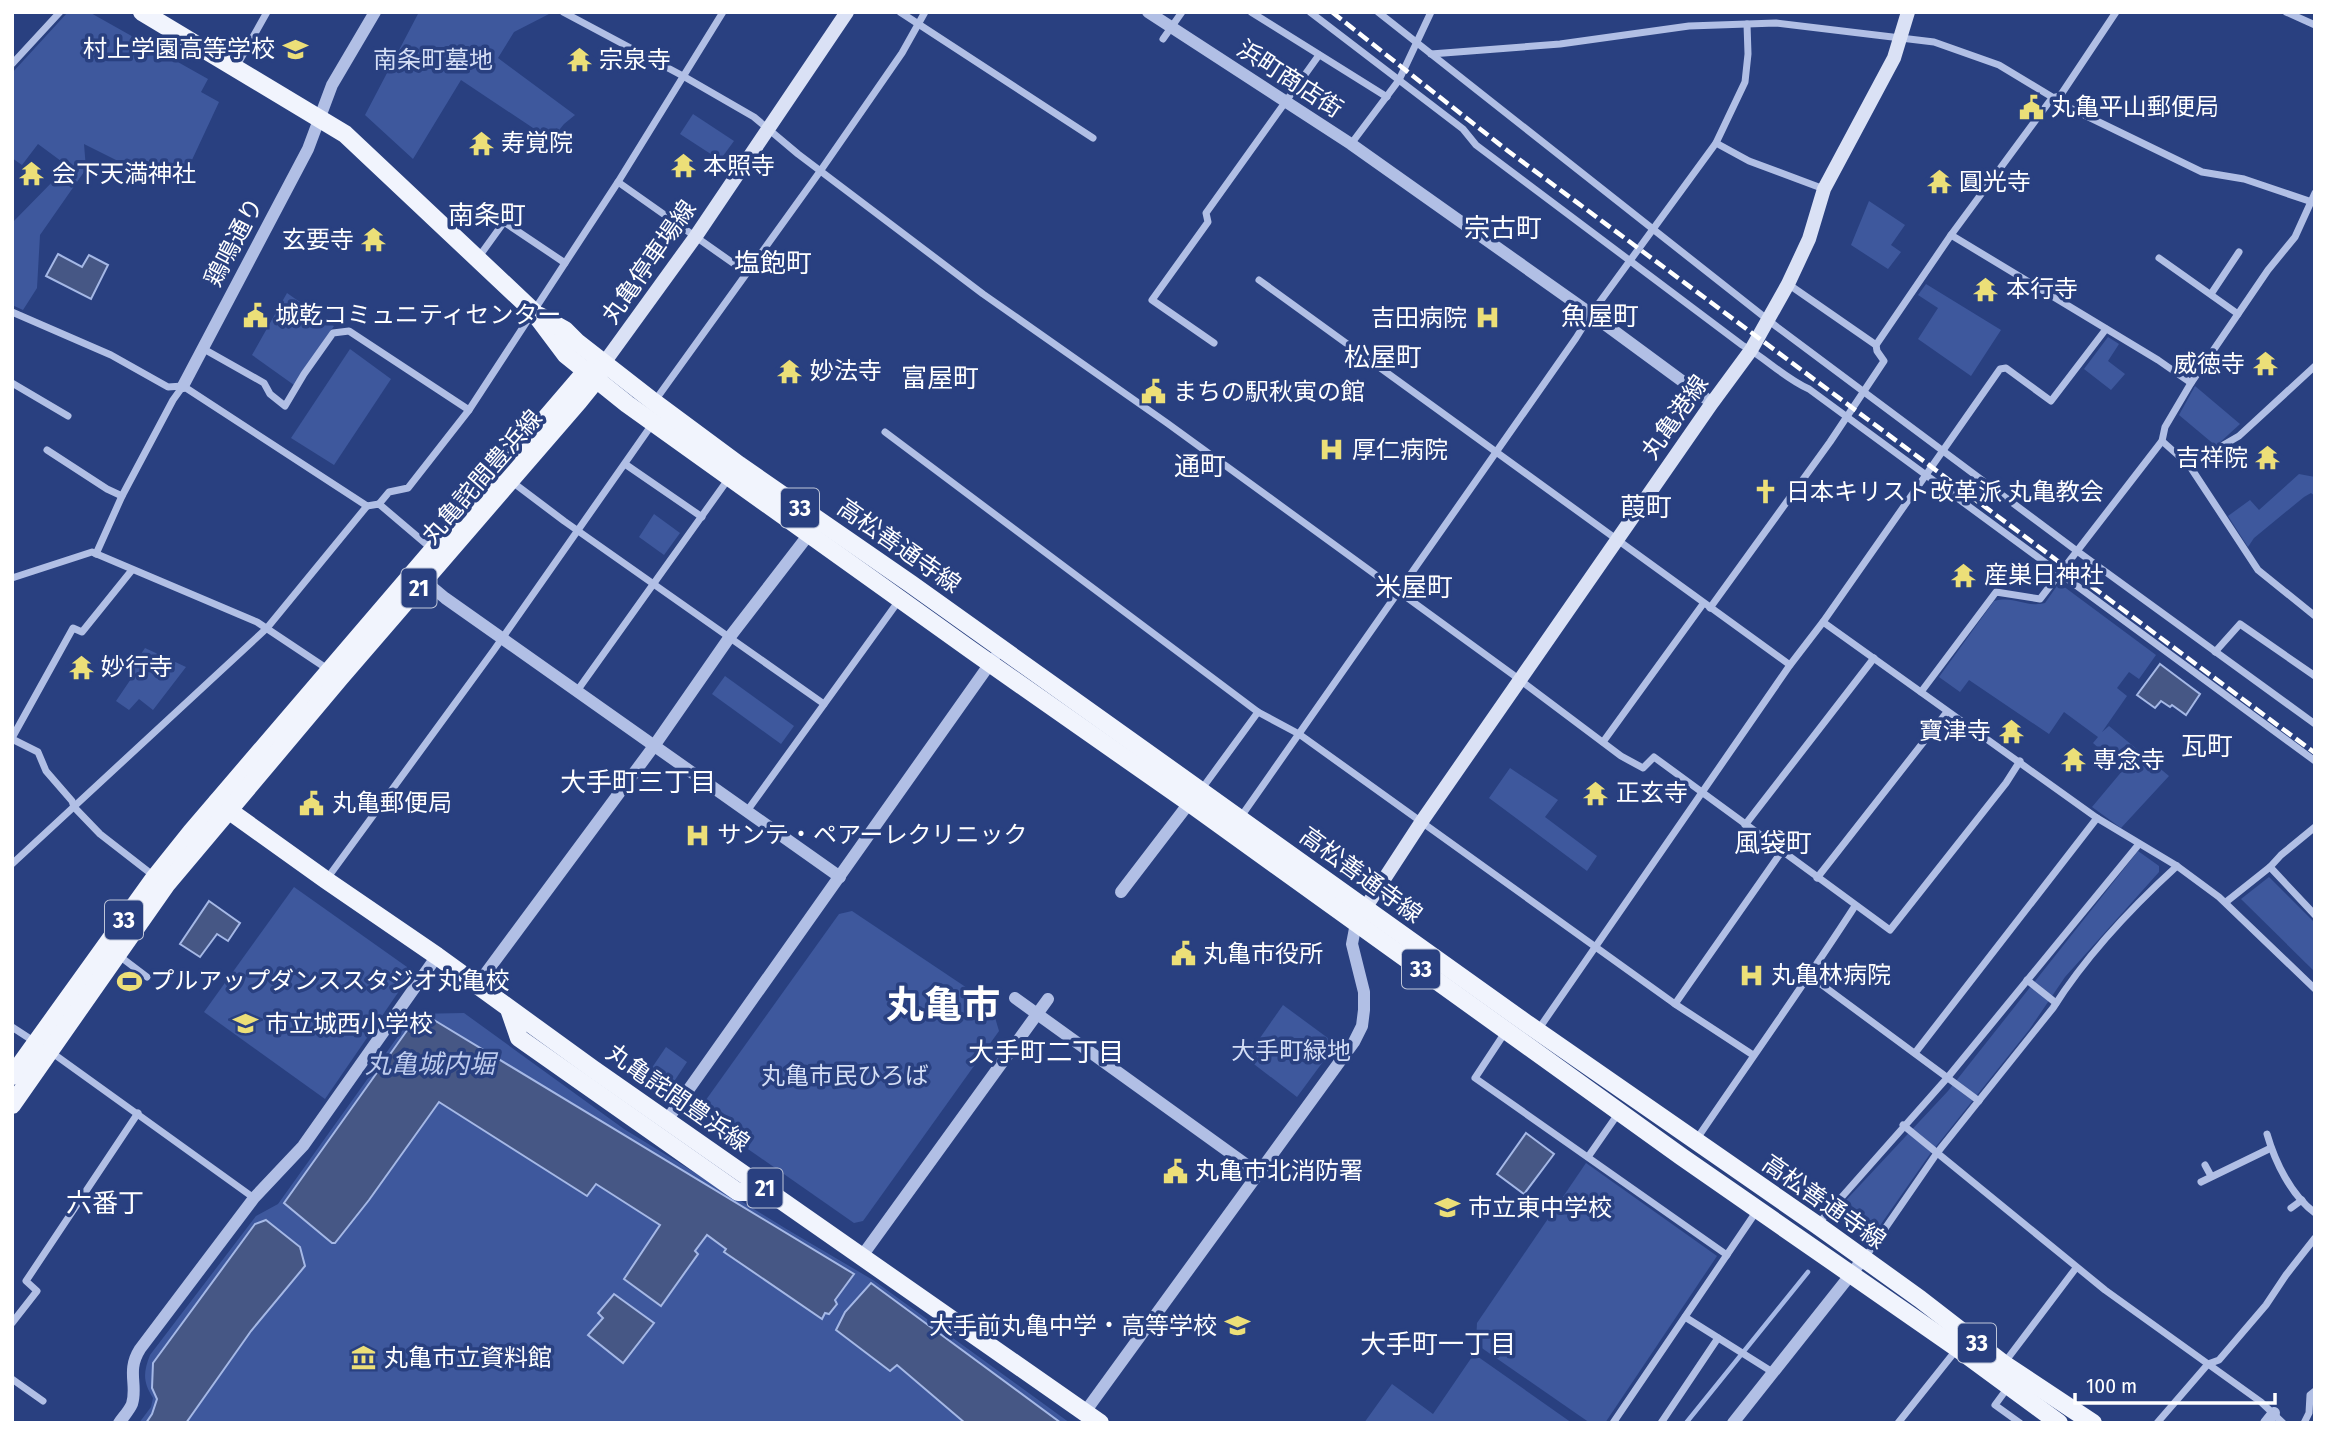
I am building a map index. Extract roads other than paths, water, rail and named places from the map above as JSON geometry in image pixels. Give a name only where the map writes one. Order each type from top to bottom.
[{"type":"main road","name":"丸亀停車場線","points":[[595,371],[696,236],[847,12]]},
{"type":"main road","name":"丸亀港線","points":[[1360,915],[1422,821],[1769,321],[1809,239],[1824,188],[1894,58],[1908,12]]},
{"type":"main road","points":[[145,13],[321,117],[345,134],[533,311],[565,330],[595,371]]},
{"type":"main road","name":"高松善通寺線","points":[[595,371],[654,402],[734,472]]},
{"type":"main road","name":"高松善通寺線","points":[[595,371],[653,423],[734,472],[814,528],[1001,648],[1194,796],[1532,1037],[1630,1096],[1920,1299],[2010,1375],[2059,1423]]},
{"type":"main road","name":"丸亀詫間豊浜線","points":[[595,371],[223,806],[1100,1423]]},
{"type":"main road","name":"高松善通寺線","points":[[814,528],[901,598],[990,664],[1194,796],[1240,818],[1507,1030],[1532,1037],[1619,1111],[1758,1209],[1957,1348],[2093,1423]]},
{"type":"main road","name":"33","points":[[12,1105],[43,1047],[161,881],[223,806]]},
{"type":"main road","points":[[509,1009],[519,1038],[738,1192],[772,1192]]},
{"type":"main road","name":"33","points":[[12,1076],[43,1047]]},
{"type":"street","points":[[12,64],[60,12]]},
{"type":"street","points":[[235,67],[267,12]]},
{"type":"street","name":"鶏鳴通り","points":[[183,386],[308,149],[332,85],[375,12]]},
{"type":"street","points":[[563,12],[754,117],[983,294],[1167,423],[1621,756],[1643,768],[1654,757],[1890,930],[2006,783],[2020,761]]},
{"type":"street","points":[[12,864],[267,628],[367,506],[379,503],[389,492],[408,488],[469,410],[618,181],[723,12]]},
{"type":"street","points":[[900,12],[1093,138]]},
{"type":"street","points":[[654,402],[821,170],[926,12]]},
{"type":"street","name":"浜町商店街","points":[[1148,12],[1351,144],[1712,403]]},
{"type":"street","points":[[1163,39],[1182,12]]},
{"type":"street","points":[[1251,12],[1387,97]]},
{"type":"street","points":[[1310,12],[1463,129],[1476,145],[1631,261],[2315,761]]},
{"type":"street","points":[[1351,144],[1399,80],[1431,12]]},
{"type":"street","points":[[1603,742],[1847,417],[1884,361],[1876,345],[1951,235],[2052,98],[2060,96],[2116,12]]},
{"type":"street","points":[[2291,13],[2315,25]]},
{"type":"street","points":[[1383,14],[1416,43],[1769,321],[2077,551],[2315,724]]},
{"type":"street","points":[[1430,54],[1560,44],[1689,26],[1776,23],[1934,42],[1979,57],[2017,75],[2052,98],[2202,173],[2244,179],[2313,202]]},
{"type":"street","points":[[1240,818],[1591,314],[1716,143],[1745,82],[1747,24]]},
{"type":"street","points":[[1214,343],[1152,300],[1208,222],[1206,213],[1319,55]]},
{"type":"street","points":[[1716,143],[1749,161],[1824,188]]},
{"type":"street","points":[[618,181],[747,273]]},
{"type":"street","points":[[1920,692],[1996,592],[2040,599],[2060,574],[2162,441],[2165,427],[2191,383],[2295,237],[2315,193]]},
{"type":"street","points":[[477,259],[504,222],[565,263]]},
{"type":"street","points":[[1951,235],[2158,360],[2191,383]]},
{"type":"street","points":[[2211,294],[2239,252]]},
{"type":"street","points":[[2159,258],[2238,314]]},
{"type":"street","points":[[1259,280],[1790,665]]},
{"type":"street","points":[[1788,284],[1876,345]]},
{"type":"street","points":[[12,312],[107,354],[168,387],[183,386],[367,506]]},
{"type":"street","points":[[1532,1037],[1702,790],[2000,369],[2007,368],[2051,401],[2106,329]]},
{"type":"street","points":[[202,348],[264,383],[270,394],[285,406],[333,333],[349,331],[469,410]]},
{"type":"street","points":[[2189,465],[2239,436],[2315,366]]},
{"type":"street","points":[[12,383],[68,416]]},
{"type":"street","points":[[96,554],[122,496],[183,386]]},
{"type":"street","points":[[326,880],[503,637],[653,423]]},
{"type":"street","points":[[885,432],[1258,712],[1299,734],[1675,1004],[1753,1055]]},
{"type":"street","points":[[2162,441],[2189,465],[2258,570],[2315,615]]},
{"type":"street","points":[[47,450],[122,496]]},
{"type":"street","points":[[625,464],[702,517]]},
{"type":"street","points":[[577,691],[734,472]]},
{"type":"street","points":[[505,477],[824,704]]},
{"type":"street","points":[[379,503],[439,554]]},
{"type":"street","points":[[477,985],[654,746],[729,638],[814,528]]},
{"type":"street","points":[[12,578],[92,552],[267,628],[335,675]]},
{"type":"street","points":[[132,570],[82,632],[74,628],[12,739],[38,752],[46,771],[72,801],[74,807],[100,834],[161,881]]},
{"type":"street","points":[[420,576],[445,598],[839,877]]},
{"type":"street","points":[[747,811],[901,598]]},
{"type":"street","points":[[1823,622],[2097,818],[2177,866],[2225,902],[2315,989]]},
{"type":"street","points":[[2216,652],[2240,624],[2315,676]]},
{"type":"street","points":[[667,1120],[1001,648]]},
{"type":"street","points":[[1745,825],[1874,658]]},
{"type":"street","points":[[1121,892],[1258,712]]},
{"type":"street","points":[[1816,878],[1947,712]]},
{"type":"street","points":[[1915,1053],[2097,818]]},
{"type":"street","points":[[2225,902],[2315,827]]},
{"type":"street","points":[[1817,1225],[1948,1077],[2138,844]]},
{"type":"street","points":[[1675,1004],[1782,850]]},
{"type":"street","points":[[1733,1423],[1852,1274],[1937,1153],[2056,1003],[2067,985],[2125,918],[2177,866]]},
{"type":"street","points":[[2270,867],[2315,915]]},
{"type":"street","points":[[1695,1141],[1810,976],[1855,906]]},
{"type":"street","points":[[1086,1412],[1354,1042],[1362,1026],[1364,1010],[1364,992],[1352,944],[1360,915]]},
{"type":"street","points":[[112,951],[147,977]]},
{"type":"street","points":[[119,1423],[132,1404],[132,1372],[140,1349],[254,1198],[303,1146],[437,956]]},
{"type":"street","points":[[1810,976],[1979,1101]]},
{"type":"street","points":[[2027,980],[2056,1003]]},
{"type":"street","points":[[1016,998],[1258,1173]]},
{"type":"street","points":[[862,1256],[1048,999]]},
{"type":"street","points":[[12,1027],[138,1113],[254,1198]]},
{"type":"street","points":[[1507,1030],[1475,1078],[1727,1255]]},
{"type":"street","points":[[1588,1157],[1630,1096]]},
{"type":"street","points":[[12,1323],[37,1291],[26,1282],[138,1113]]},
{"type":"street","points":[[1903,1125],[2076,1268],[2208,1364],[2274,1419]]},
{"type":"street","points":[[2267,1134],[2271,1148],[2289,1182],[2315,1213]]},
{"type":"street","points":[[2201,1182],[2271,1148]]},
{"type":"street","points":[[2205,1165],[2211,1176]]},
{"type":"street","points":[[2291,1208],[2302,1200]]},
{"type":"street","points":[[1613,1423],[1758,1209]]},
{"type":"street","points":[[2157,1423],[2208,1364],[2219,1360],[2258,1314],[2315,1238]]},
{"type":"street","points":[[2021,1423],[1995,1405],[2010,1375],[2076,1268]]},
{"type":"street","points":[[1685,1317],[1774,1373]]},
{"type":"street","points":[[1661,1423],[1718,1338]]},
{"type":"street","points":[[1898,1423],[1957,1348]]},
{"type":"street","points":[[12,1380],[43,1401]]},
{"type":"street","points":[[2304,1423],[2309,1413],[2310,1395],[2315,1391]]},
{"type":"water","points":[[58,254],[82,267],[89,255],[108,265],[91,299],[46,276]]},
{"type":"water","points":[[2160,664],[2200,694],[2186,715],[2161,701],[2155,708],[2137,695]]},
{"type":"water","points":[[209,901],[240,923],[228,941],[217,934],[200,957],[180,944]]},
{"type":"water","name":"丸亀城内堀","points":[[429,1017],[854,1274],[835,1300],[837,1304],[829,1314],[825,1313],[822,1319],[724,1252],[726,1249],[707,1235],[695,1251],[698,1254],[661,1306],[624,1279],[660,1225],[596,1184],[587,1196],[439,1102],[369,1200],[335,1243],[332,1243],[284,1203],[413,1022]]},
{"type":"water","points":[[1526,1133],[1554,1154],[1524,1194],[1497,1174]]},
{"type":"water","points":[[266,1220],[300,1247],[305,1266],[251,1331],[186,1423],[146,1423],[157,1399],[152,1388],[153,1363],[255,1224]]},
{"type":"water","points":[[871,1283],[1061,1423],[965,1423],[897,1365],[890,1371],[836,1330],[845,1312]]},
{"type":"water","points":[[614,1294],[654,1323],[623,1363],[588,1335],[603,1318],[598,1313]]},
{"type":"waterway","points":[[1686,1423],[1808,1272]]},
{"type":"railway","points":[[1332,12],[1508,151],[2315,753]]},
{"type":"place","name":"村上学園高等学校","points":[[295,49]]},
{"type":"place","name":"宗泉寺","points":[[579,60]]},
{"type":"place","name":"丸亀平山郵便局","points":[[2031,107]]},
{"type":"place","name":"寿覚院","points":[[481,143]]},
{"type":"place","name":"本照寺","points":[[683,166]]},
{"type":"place","name":"会下天満神社","points":[[32,174]]},
{"type":"place","name":"圓光寺","points":[[1939,182]]},
{"type":"place","name":"玄要寺","points":[[374,240]]},
{"type":"place","name":"本行寺","points":[[1986,289]]},
{"type":"place","name":"城乾コミュニティセンター","points":[[255,315]]},
{"type":"place","name":"吉田病院","points":[[1487,318]]},
{"type":"place","name":"威徳寺","points":[[2265,364]]},
{"type":"place","name":"妙法寺","points":[[790,371]]},
{"type":"place","name":"まちの駅秋寅の館","points":[[1153,392]]},
{"type":"place","name":"厚仁病院","points":[[1332,450]]},
{"type":"place","name":"吉祥院","points":[[2268,458]]},
{"type":"place","name":"日本キリスト改革派 丸亀教会","points":[[1766,492]]},
{"type":"place","name":"産巣日神社","points":[[1964,575]]},
{"type":"place","name":"妙行寺","points":[[81,667]]},
{"type":"place","name":"寶津寺","points":[[2011,731]]},
{"type":"place","name":"専念寺","points":[[2073,760]]},
{"type":"place","name":"正玄寺","points":[[1596,793]]},
{"type":"place","name":"丸亀郵便局","points":[[312,803]]},
{"type":"place","name":"サンテ・ペアーレクリニック","points":[[697,835]]},
{"type":"place","name":"丸亀市役所","points":[[1183,954]]},
{"type":"place","name":"丸亀林病院","points":[[1751,975]]},
{"type":"place","name":"プルアップダンススタジオ丸亀校","points":[[130,981]]},
{"type":"place","name":"市立城西小学校","points":[[245,1024]]},
{"type":"place","name":"丸亀市北消防署","points":[[1175,1171]]},
{"type":"place","name":"市立東中学校","points":[[1448,1208]]},
{"type":"place","name":"大手前丸亀中学・高等学校","points":[[1237,1326]]},
{"type":"place","name":"丸亀市立資料館","points":[[364,1358]]},
{"type":"district","name":"南条町","points":[[487,215]]},
{"type":"district","name":"宗古町","points":[[1503,228]]},
{"type":"district","name":"塩飽町","points":[[773,263]]},
{"type":"district","name":"魚屋町","points":[[1600,316]]},
{"type":"district","name":"松屋町","points":[[1383,357]]},
{"type":"district","name":"富屋町","points":[[940,378]]},
{"type":"district","name":"通町","points":[[1200,466]]},
{"type":"district","name":"葭町","points":[[1646,507]]},
{"type":"district","name":"米屋町","points":[[1414,587]]},
{"type":"district","name":"瓦町","points":[[2207,746]]},
{"type":"district","name":"大手町三丁目","points":[[638,782]]},
{"type":"district","name":"風袋町","points":[[1773,843]]},
{"type":"district","name":"丸亀市","points":[[943,1005]]},
{"type":"district","name":"大手町二丁目","points":[[1046,1052]]},
{"type":"district","name":"六番丁","points":[[105,1203]]},
{"type":"district","name":"大手町一丁目","points":[[1438,1344]]},
{"type":"park label","name":"南条町墓地","points":[[433,60]]},
{"type":"park label","name":"大手町緑地","points":[[1291,1051]]},
{"type":"park label","name":"丸亀市民ひろば","points":[[845,1076]]}]
